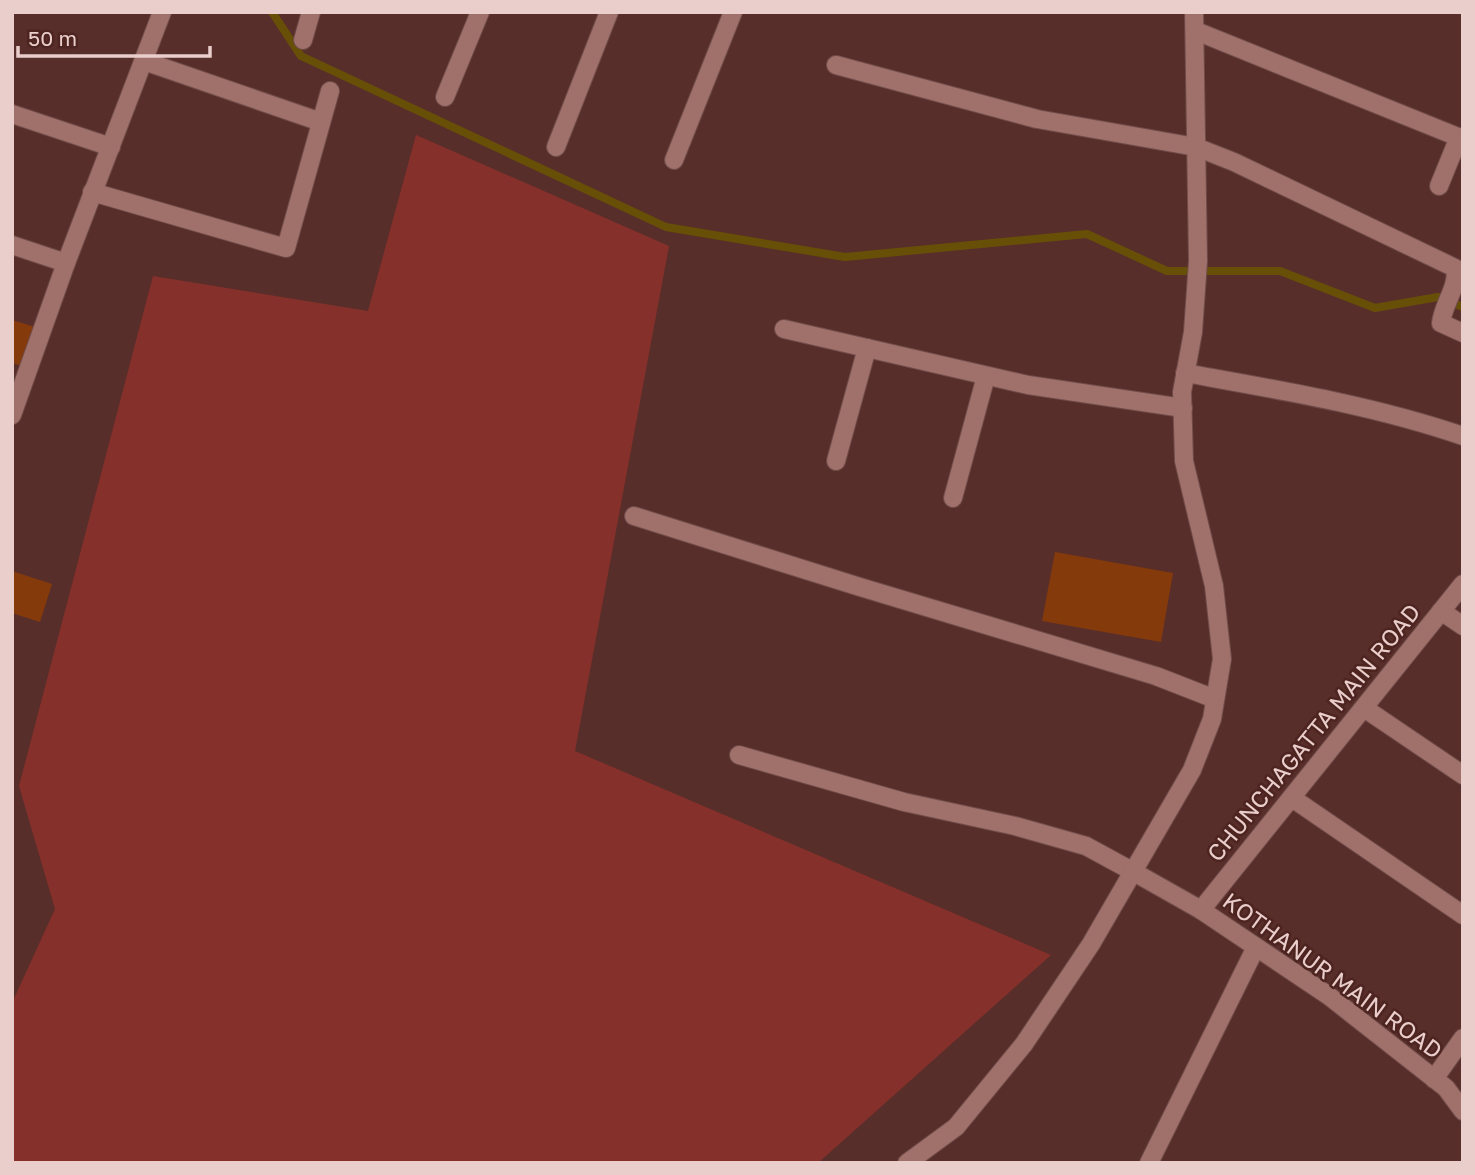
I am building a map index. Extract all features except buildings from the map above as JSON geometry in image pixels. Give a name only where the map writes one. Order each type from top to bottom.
[{"type":"street","points":[[12,415],[17,389],[162,12]]},
{"type":"street","points":[[303,40],[311,12]]},
{"type":"street","points":[[445,97],[480,12]]},
{"type":"street","points":[[556,147],[609,12]]},
{"type":"street","points":[[674,160],[733,12]]},
{"type":"street","points":[[907,1163],[956,1127],[1024,1044],[1091,944],[1192,770],[1212,719],[1222,659],[1221,647],[1214,586],[1184,461],[1182,408],[1198,261],[1194,12]]},
{"type":"street","points":[[1196,31],[1461,138],[1439,186]]},
{"type":"street","points":[[144,61],[321,122]]},
{"type":"street","points":[[836,65],[1037,119],[1196,147],[1234,162],[1455,268],[1457,278],[1442,311],[1441,323],[1463,333]]},
{"type":"street","points":[[92,192],[286,248],[330,91]]},
{"type":"street","points":[[12,114],[111,147]]},
{"type":"street","points":[[12,245],[66,263]]},
{"type":"street","points":[[784,329],[1028,385],[1182,408]]},
{"type":"street","points":[[836,461],[867,348]]},
{"type":"street","points":[[1185,373],[1330,399],[1414,419],[1463,436]]},
{"type":"street","points":[[953,498],[986,376]]},
{"type":"street","points":[[634,516],[1156,676],[1215,699]]},
{"type":"street","name":"CHUNCHAGATTA MAIN ROAD","points":[[1201,910],[1463,584]]},
{"type":"street","points":[[1441,611],[1463,626]]},
{"type":"street","points":[[1364,708],[1463,775]]},
{"type":"street","name":"KOTHANUR MAIN ROAD","points":[[739,755],[904,802],[1015,826],[1086,846],[1201,910],[1329,996],[1446,1088],[1463,1111]]},
{"type":"street","points":[[1292,798],[1463,915]]},
{"type":"street","points":[[1149,1163],[1256,947]]},
{"type":"street","points":[[1434,1079],[1463,1038]]},
{"type":"shaded area","points":[[416,135],[669,246],[575,751],[1051,955],[818,1163],[12,1163],[12,1003],[55,909],[19,786],[153,276],[368,311]]},
{"type":"waterway","points":[[272,12],[301,56],[666,227],[845,257],[1087,234],[1167,271],[1280,271],[1375,308],[1438,297],[1463,307]]}]
